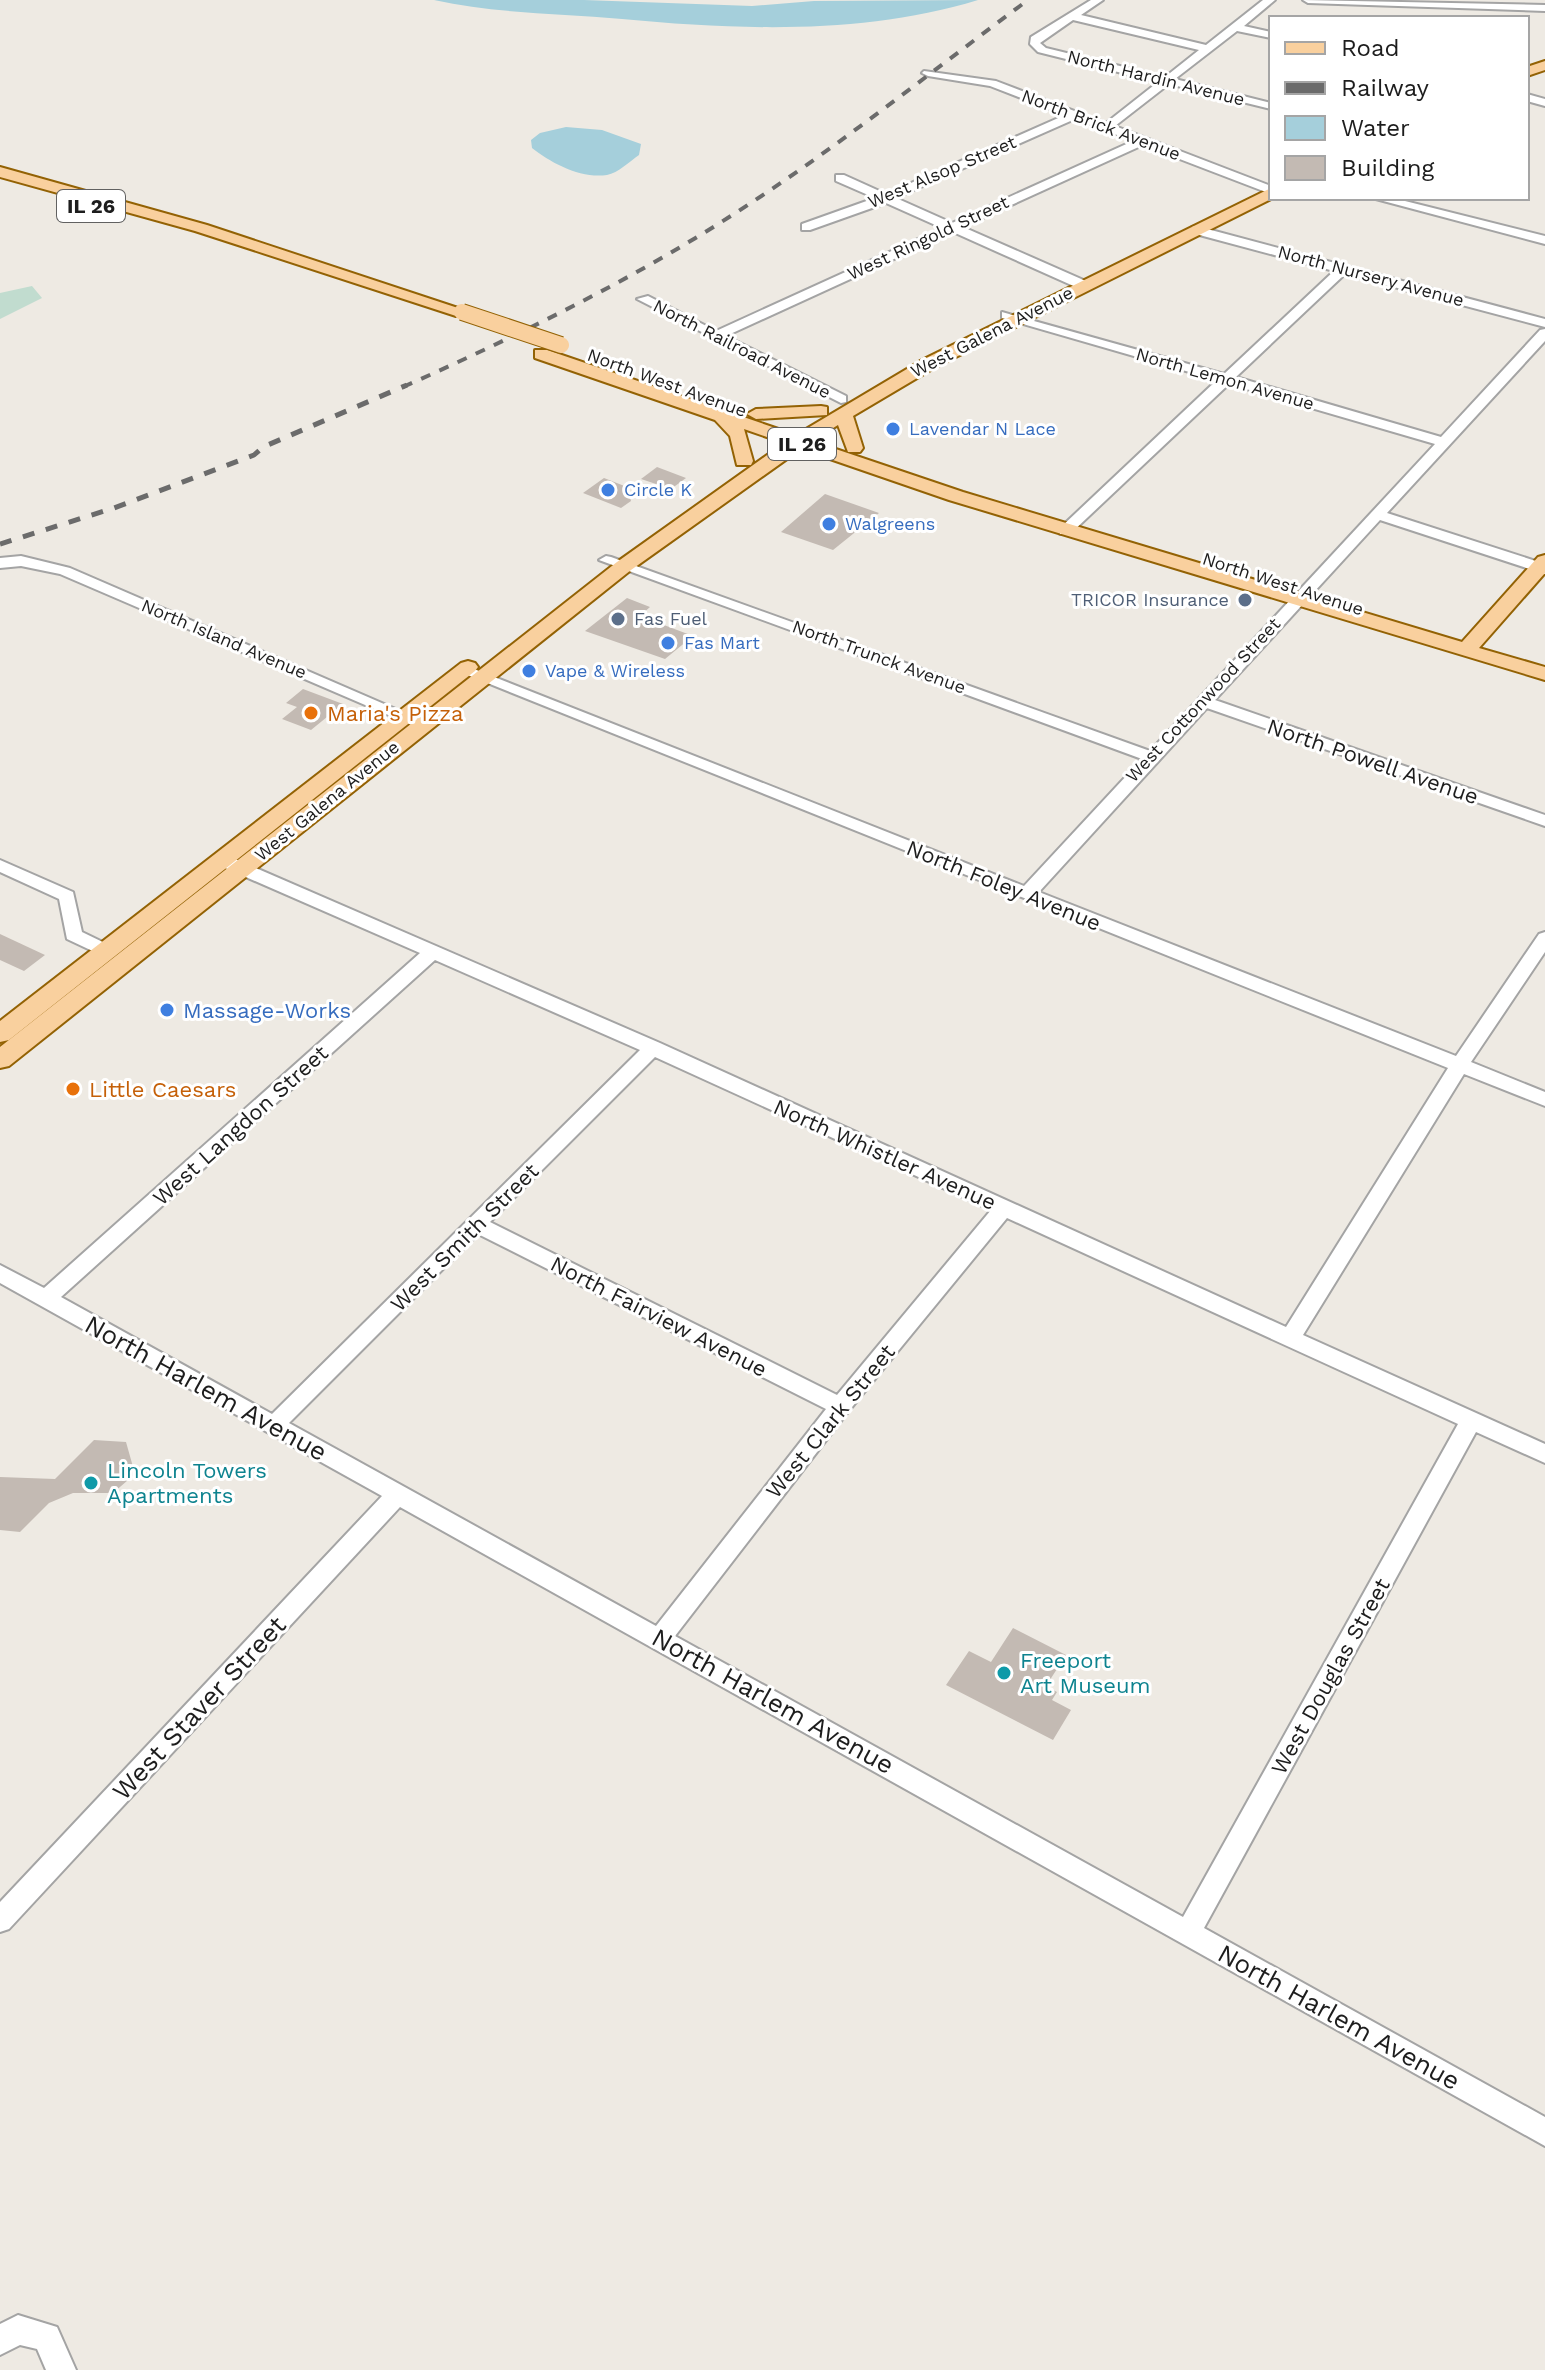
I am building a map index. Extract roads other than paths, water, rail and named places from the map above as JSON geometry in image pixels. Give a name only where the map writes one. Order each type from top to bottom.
[{"type":"main road","name":"North West Avenue","points":[[0,173],[201,228],[462,312],[756,414],[795,435]]},
{"type":"main road","name":"North West Avenue","points":[[0,173],[721,415],[795,435],[1072,525],[1302,594],[1545,674]]},
{"type":"main road","name":"West Galena Avenue","points":[[0,1034],[404,716],[473,674],[615,563],[795,435],[842,405],[928,364],[1013,317],[1269,192]]},
{"type":"main road","name":"West Galena Avenue","points":[[795,435],[821,411],[842,405]]},
{"type":"main road","points":[[721,415],[739,435],[754,464],[847,452],[842,405]]},
{"type":"main road","points":[[756,414],[821,411]]},
{"type":"main road","points":[[1467,649],[1543,566]]},
{"type":"main road","name":"West Galena Avenue","points":[[0,1060],[424,724],[473,674]]},
{"type":"street","points":[[1071,16],[1098,0]]},
{"type":"street","points":[[1107,127],[1270,0]]},
{"type":"street","points":[[1308,0],[1545,8]]},
{"type":"street","points":[[1071,16],[1206,48]]},
{"type":"street","name":"North Hardin Avenue","points":[[1071,16],[1035,39],[1035,44],[1042,50],[1269,106]]},
{"type":"street","points":[[1234,27],[1269,35]]},
{"type":"street","name":"North Brick Avenue","points":[[928,73],[992,83],[1269,190]]},
{"type":"street","name":"West Alsop Street","points":[[806,227],[884,199],[1076,114]]},
{"type":"street","name":"West Ringold Street","points":[[715,336],[1142,141]]},
{"type":"street","points":[[840,178],[1083,285]]},
{"type":"street","points":[[1386,200],[1545,240]]},
{"type":"street","name":"North Nursery Avenue","points":[[1196,230],[1545,323]]},
{"type":"street","points":[[1072,525],[1343,269]]},
{"type":"street","name":"North Railroad Avenue","points":[[643,299],[842,405]]},
{"type":"street","name":"North Lemon Avenue","points":[[1013,317],[1443,442]]},
{"type":"street","name":"West Cottonwood Street","points":[[1027,894],[1545,333]]},
{"type":"street","points":[[1375,514],[1543,566]]},
{"type":"street","name":"North Island Avenue","points":[[0,563],[21,561],[65,571],[424,724]]},
{"type":"street","name":"North Trunck Avenue","points":[[615,563],[1151,757]]},
{"type":"street","name":"North Foley Avenue","points":[[473,674],[1545,1099]]},
{"type":"street","name":"North Powell Avenue","points":[[1202,701],[1545,821]]},
{"type":"street","name":"North Whistler Avenue","points":[[222,860],[653,1048],[1545,1454]]},
{"type":"street","points":[[0,865],[67,896],[73,935],[107,951]]},
{"type":"street","points":[[1290,1338],[1459,1066],[1545,938]]},
{"type":"street","name":"West Langdon Street","points":[[46,1298],[434,951]]},
{"type":"street","name":"West Smith Street","points":[[274,1425],[653,1048]]},
{"type":"street","name":"West Clark Street","points":[[660,1638],[840,1406],[1004,1208]]},
{"type":"street","name":"North Fairview Avenue","points":[[478,1225],[840,1406]]},
{"type":"street","name":"North Harlem Avenue","points":[[0,1273],[1545,2132]]},
{"type":"street","name":"West Douglas Street","points":[[1188,1932],[1472,1420]]},
{"type":"street","name":"West Staver Street","points":[[0,1920],[397,1495]]},
{"type":"street","points":[[0,2340],[18,2330],[47,2337],[61,2370]]},
{"type":"water","points":[[434,0],[584,0],[752,6],[814,1],[978,0],[891,19],[801,27],[756,27],[504,11]]},
{"type":"water","points":[[566,127],[602,130],[641,144],[639,155],[615,172],[597,176],[567,169],[532,148],[531,140],[540,133]]},
{"type":"railway","points":[[403,387],[573,306],[697,237],[812,161],[1028,0]]},
{"type":"railway","points":[[0,544],[114,508],[254,455],[263,447],[407,385]]},
{"type":"place","name":"Lavendar N Lace","points":[[893,429]]},
{"type":"place","name":"Circle K","points":[[608,490]]},
{"type":"place","name":"Walgreens","points":[[829,524]]},
{"type":"place","name":"TRICOR Insurance","points":[[1245,600]]},
{"type":"place","name":"Fas Fuel","points":[[618,619]]},
{"type":"place","name":"Fas Mart","points":[[668,643]]},
{"type":"place","name":"Vape & Wireless","points":[[529,671]]},
{"type":"place","name":"Maria's Pizza","points":[[311,713]]},
{"type":"place","name":"Massage-Works","points":[[167,1010]]},
{"type":"place","name":"Little Caesars","points":[[73,1089]]},
{"type":"place","name":"Lincoln Towers Apartments","points":[[91,1483]]},
{"type":"place","name":"Freeport Art Museum","points":[[1004,1673]]}]
